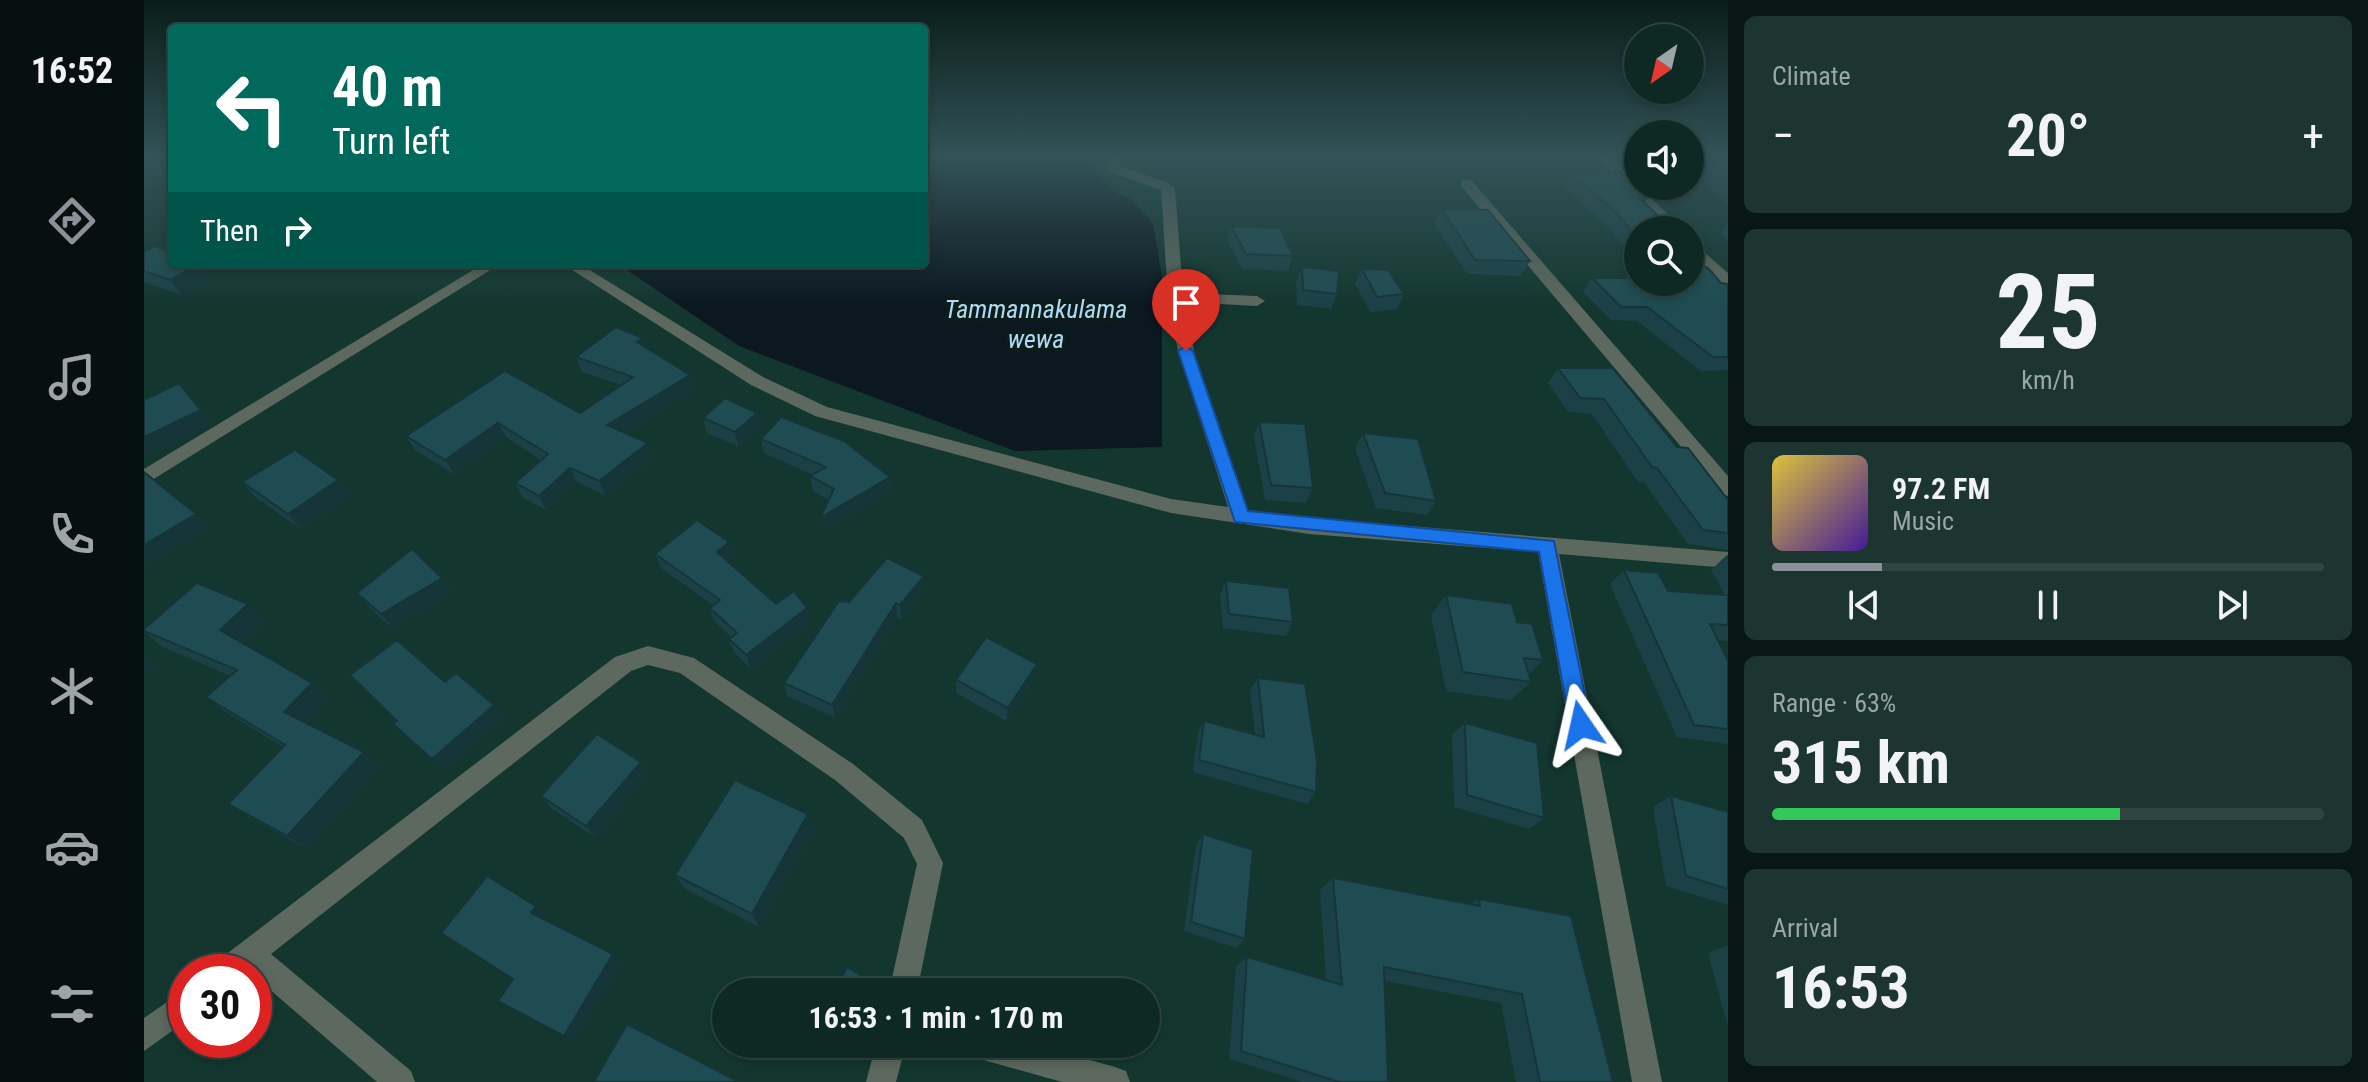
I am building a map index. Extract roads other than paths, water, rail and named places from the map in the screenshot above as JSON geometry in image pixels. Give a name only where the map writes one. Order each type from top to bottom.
[{"type":"street","points":[[1169,206],[1176,297],[1186,351],[1241,517]]},
{"type":"street","points":[[1486,206],[1728,489]]},
{"type":"street","points":[[1704,258],[1728,282]]},
{"type":"street","points":[[144,478],[486,268]]},
{"type":"street","points":[[576,268],[757,381],[821,412],[1171,506],[1241,517],[1728,560]]},
{"type":"street","points":[[1176,297],[1257,301]]},
{"type":"street","points":[[1547,546],[1647,1082]]},
{"type":"street","points":[[249,954],[623,664],[648,655],[686,665],[728,690],[844,772],[913,829],[930,863],[906,978]]},
{"type":"street","points":[[272,973],[400,1082]]},
{"type":"street","points":[[144,1036],[168,1017]]},
{"type":"street","points":[[881,1082],[887,1058]]},
{"type":"street","points":[[1030,1058],[1115,1082]]},
{"type":"water","name":"Tammannakulama wewa","points":[[928,206],[1138,206],[1153,223],[1162,276],[1162,447],[1015,451],[739,346],[624,268],[928,268]]}]
